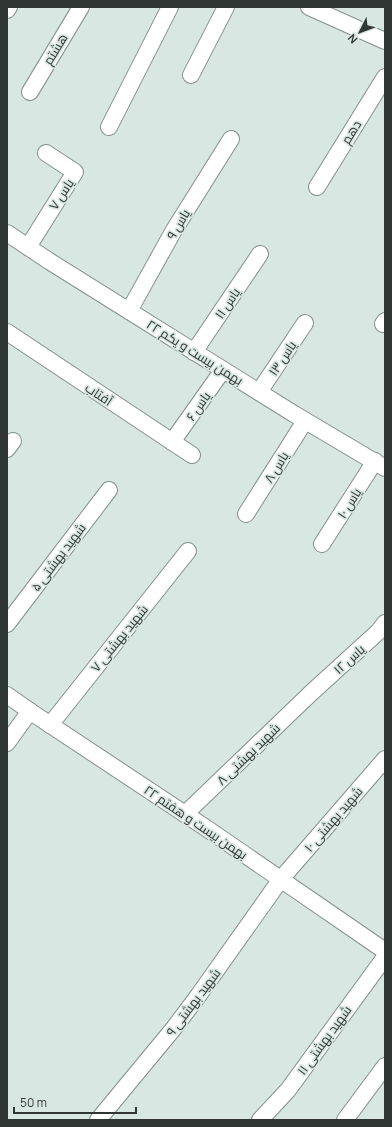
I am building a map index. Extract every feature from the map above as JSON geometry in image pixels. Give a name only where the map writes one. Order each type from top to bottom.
[{"type":"street","name":"هشتم","points":[[30,92],[81,7]]},
{"type":"street","points":[[109,127],[170,7]]},
{"type":"street","points":[[191,75],[226,7]]},
{"type":"street","points":[[309,7],[385,41]]},
{"type":"street","name":"دهم","points":[[317,187],[385,77]]},
{"type":"street","name":"یاس ۹","points":[[129,311],[174,230],[231,139]]},
{"type":"street","name":"یاس ۷","points":[[28,247],[76,172],[46,153]]},
{"type":"street","name":"۲۲ بهمن بیست و یکم","points":[[7,233],[223,370],[380,464]]},
{"type":"street","name":"یاس ۱۱","points":[[194,352],[260,254]]},
{"type":"street","name":"یاس ۱۳","points":[[259,392],[305,323]]},
{"type":"street","name":"آفتاب","points":[[7,332],[192,455]]},
{"type":"street","name":"یاس ۶","points":[[172,442],[223,370]]},
{"type":"street","name":"یاس ۸","points":[[246,514],[305,420]]},
{"type":"street","name":"یاس ۱۰","points":[[322,544],[380,464]]},
{"type":"street","name":"شهید بهشتی ۵","points":[[7,624],[109,490]]},
{"type":"street","name":"شهید بهشتی ۷","points":[[50,725],[188,551]]},
{"type":"street","name":"یاس ۱۲","points":[[311,694],[378,632],[385,623]]},
{"type":"street","name":"شهید بهشتی ۸","points":[[185,814],[311,694]]},
{"type":"street","name":"۲۲ بهمن بیست و هفتم","points":[[7,695],[281,879],[385,951]]},
{"type":"street","points":[[7,744],[30,711]]},
{"type":"street","name":"شهید بهشتی ۱۰","points":[[281,879],[385,759]]},
{"type":"street","name":"شهید بهشتی ۹","points":[[98,1120],[174,1028],[281,879]]},
{"type":"street","name":"شهید بهشتی ۱۱","points":[[260,1120],[288,1090],[385,957]]},
{"type":"street","points":[[345,1120],[385,1066]]}]
